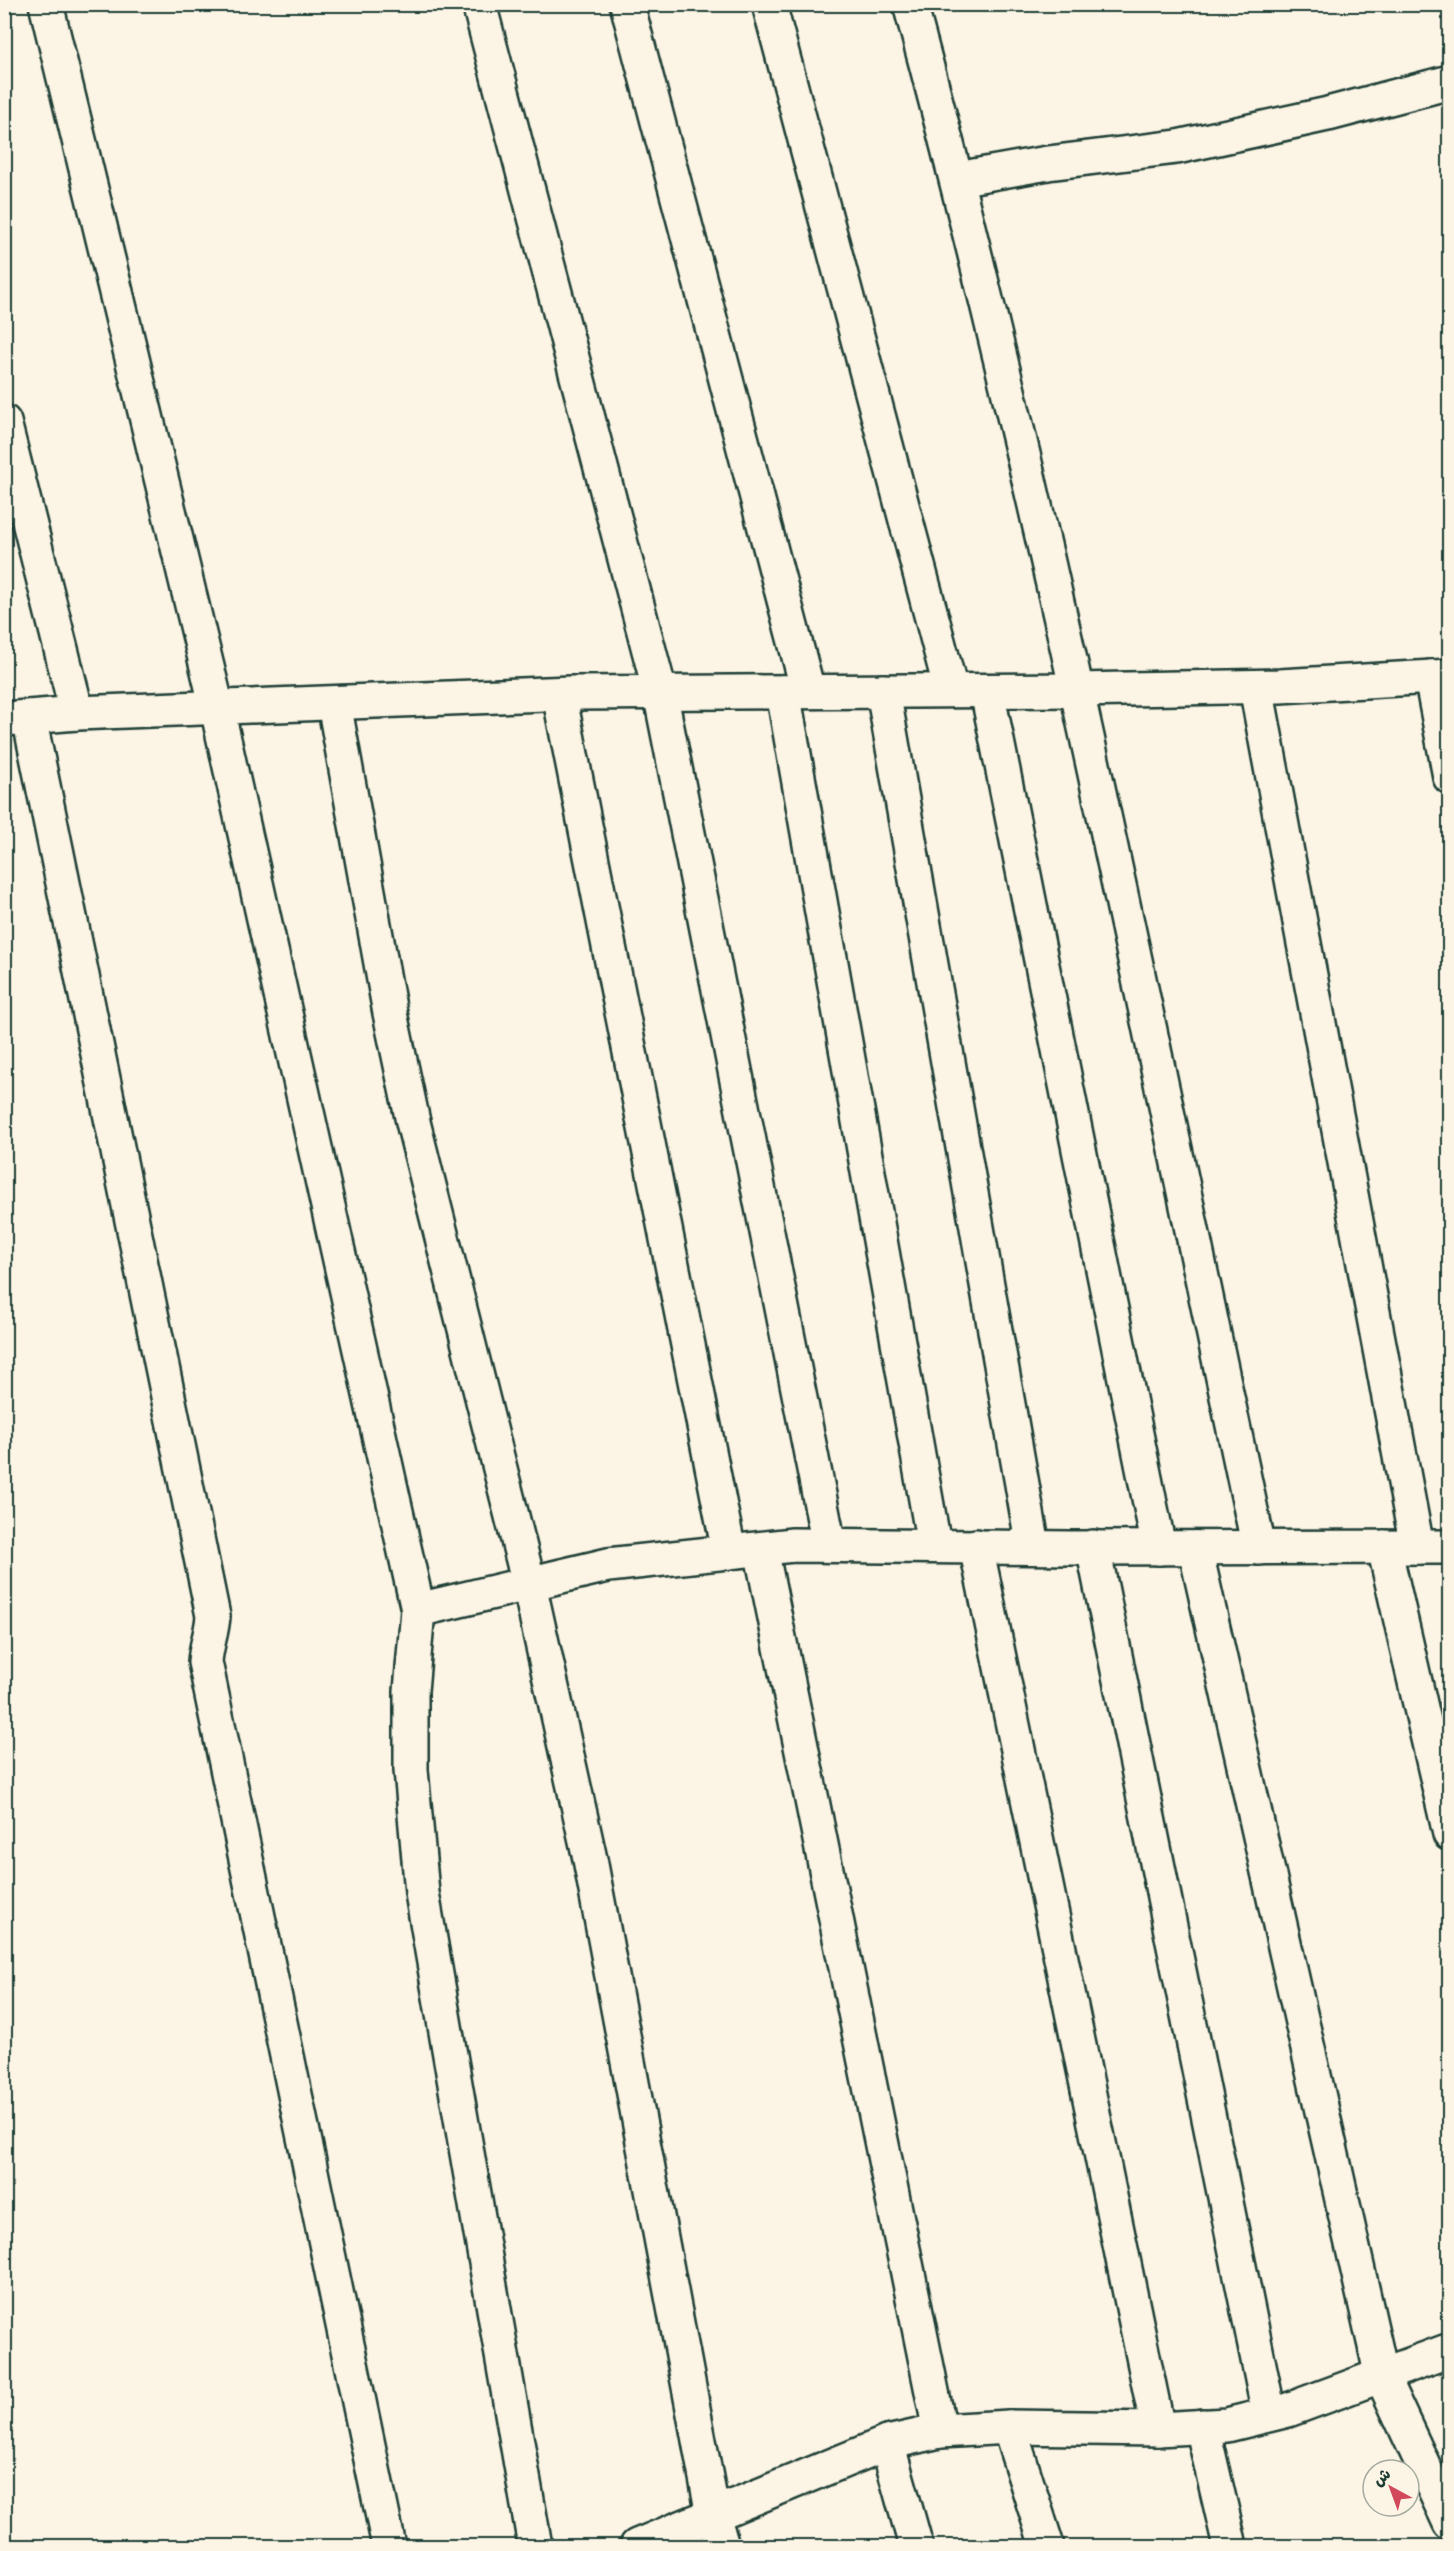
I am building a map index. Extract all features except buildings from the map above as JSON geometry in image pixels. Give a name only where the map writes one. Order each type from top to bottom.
[{"type":"street","points":[[46,4],[217,708],[418,1610],[411,1691],[411,1770],[422,1893],[536,2547]]},
{"type":"street","points":[[479,4],[660,692],[829,1545]]},
{"type":"street","points":[[627,4],[796,692],[934,1545]]},
{"type":"street","points":[[769,4],[951,690]]},
{"type":"street","points":[[909,4],[957,179],[1077,690],[1258,1548]]},
{"type":"street","points":[[957,179],[1048,163],[1177,147],[1328,114],[1449,82]]},
{"type":"street","points":[[4,422],[77,713]]},
{"type":"street","points":[[389,2547],[205,1662],[213,1617],[17,718],[77,713],[559,694],[1256,687],[1440,676],[1449,777]]},
{"type":"street","points":[[1256,687],[1417,1547]]},
{"type":"street","points":[[883,691],[1033,1547]]},
{"type":"street","points":[[987,691],[1159,1548]]},
{"type":"street","points":[[559,694],[729,1552]]},
{"type":"street","points":[[334,703],[390,1013],[413,1122],[530,1584],[590,1859],[713,2515],[722,2547]]},
{"type":"street","points":[[418,1610],[608,1565],[793,1545],[1159,1548],[1449,1547]]},
{"type":"street","points":[[976,1546],[1158,2429]]},
{"type":"street","points":[[1093,1547],[1269,2414]]},
{"type":"street","points":[[1384,1547],[1449,1834]]},
{"type":"street","points":[[761,1548],[940,2431]]},
{"type":"street","points":[[1195,1548],[1382,2376],[1449,2523]]},
{"type":"street","points":[[636,2547],[887,2443],[940,2431],[1009,2427],[1158,2429],[1227,2425],[1269,2414],[1382,2376],[1449,2350]]},
{"type":"street","points":[[1202,2426],[1230,2547]]},
{"type":"street","points":[[1009,2427],[1047,2547]]},
{"type":"street","points":[[887,2443],[916,2547]]}]
